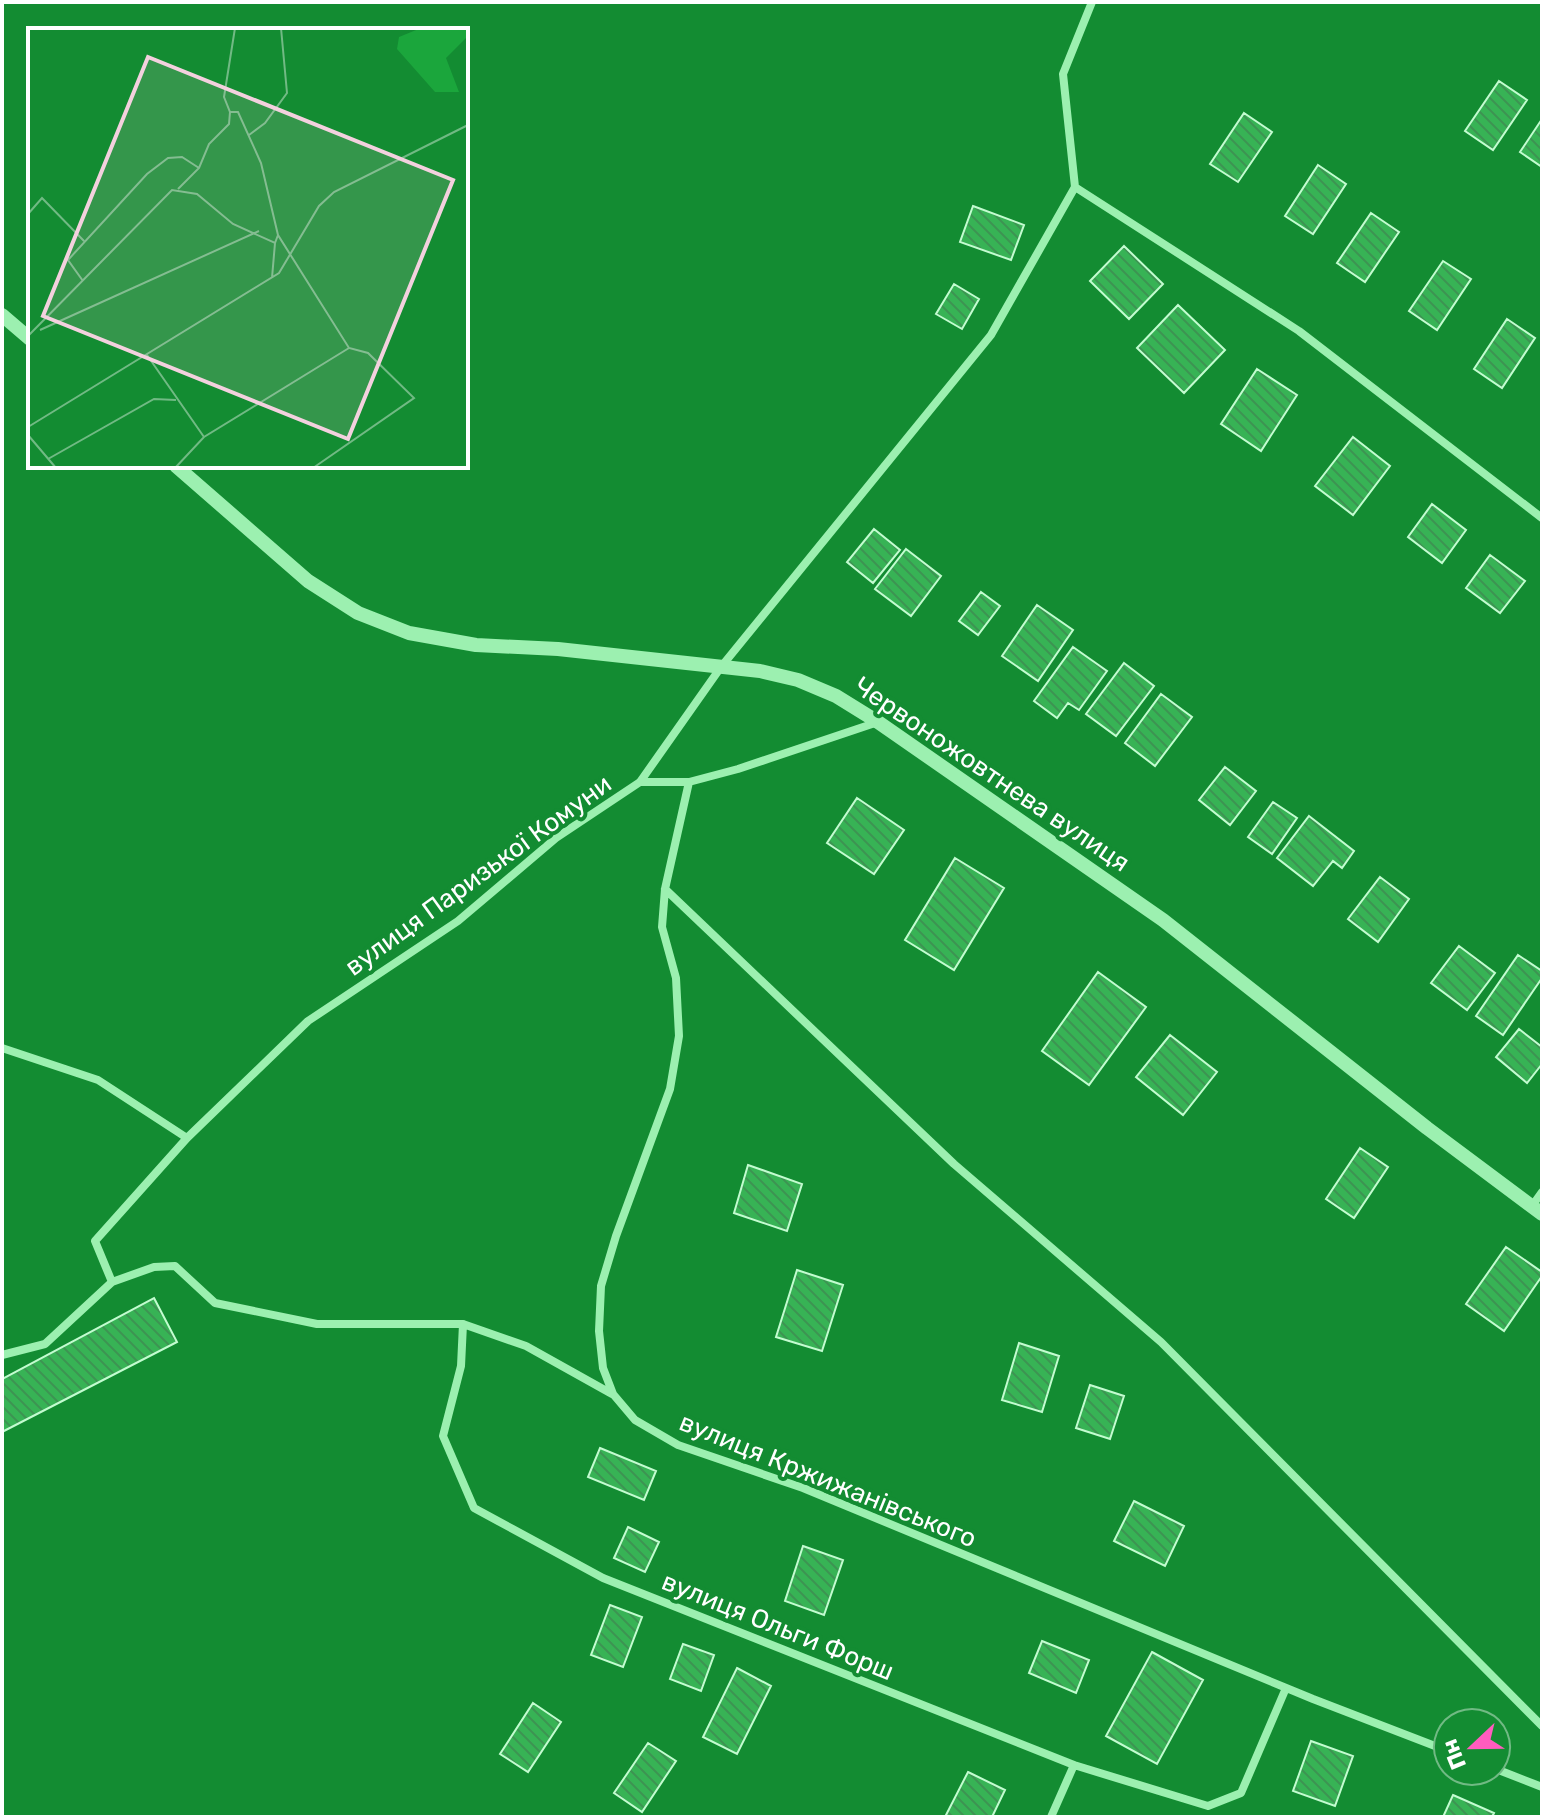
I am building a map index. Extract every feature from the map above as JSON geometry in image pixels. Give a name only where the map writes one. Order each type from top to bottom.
[{"type":"street","points":[[1092,2],[1063,74],[1075,187],[1299,331],[1542,518]]},
{"type":"street","name":"вулиця Паризької Комуни","points":[[112,1282],[95,1241],[187,1138],[308,1021],[458,921],[556,838],[640,782],[721,667],[991,335],[1075,187]]},
{"type":"street","points":[[2,315],[28,337]]},
{"type":"street","name":"Червоножовтнева вулиця","points":[[178,468],[308,581],[358,613],[409,633],[476,645],[558,649],[760,671],[798,680],[836,696],[1163,920],[1427,1128],[1537,1210]]},
{"type":"street","points":[[640,782],[689,782],[878,722]]},
{"type":"street","name":"вулиця Кржижанівського","points":[[689,782],[665,889],[662,927],[676,978],[679,1036],[670,1089],[601,1286],[599,1331],[603,1368],[613,1394],[635,1420],[678,1445],[803,1488],[1286,1688],[1432,1745]]},
{"type":"street","points":[[665,889],[954,1164],[1161,1342],[1542,1726]]},
{"type":"street","points":[[2,1048],[98,1080],[187,1138]]},
{"type":"street","points":[[1537,1210],[1542,1192]]},
{"type":"street","points":[[2,1355],[45,1344],[112,1282],[154,1267],[175,1266],[215,1303],[317,1324],[463,1324],[526,1346],[613,1394]]},
{"type":"street","name":"вулиця Ольги Форш","points":[[463,1324],[461,1366],[443,1436],[474,1508],[603,1578],[1074,1765],[1208,1806],[1241,1793],[1286,1688]]},
{"type":"street","points":[[1051,1817],[1074,1765]]},
{"type":"street","points":[[1512,1775],[1542,1787]]},
{"type":"building","points":[[1499,81],[1527,100],[1493,150],[1465,131]]},
{"type":"building","points":[[1244,113],[1272,132],[1238,182],[1210,164]]},
{"type":"building","points":[[1542,119],[1542,167],[1520,152]]},
{"type":"building","points":[[1318,165],[1346,184],[1313,234],[1285,216]]},
{"type":"building","points":[[973,206],[1024,225],[1011,260],[960,242]]},
{"type":"building","points":[[1371,213],[1399,232],[1365,282],[1337,263]]},
{"type":"building","points":[[1124,246],[1163,284],[1129,319],[1090,281]]},
{"type":"building","points":[[1443,261],[1471,279],[1437,330],[1409,311]]},
{"type":"building","points":[[954,284],[979,299],[962,329],[936,314]]},
{"type":"building","points":[[1178,305],[1225,350],[1184,393],[1137,348]]},
{"type":"building","points":[[1507,319],[1535,338],[1502,388],[1474,369]]},
{"type":"building","points":[[1257,369],[1297,395],[1261,451],[1221,424]]},
{"type":"building","points":[[1353,437],[1390,466],[1353,515],[1315,486]]},
{"type":"building","points":[[1432,504],[1466,530],[1442,563],[1408,537]]},
{"type":"building","points":[[874,529],[900,550],[873,583],[847,562]]},
{"type":"building","points":[[906,549],[941,576],[911,616],[875,589]]},
{"type":"building","points":[[1490,555],[1525,581],[1500,613],[1466,588]]},
{"type":"building","points":[[981,592],[1000,606],[978,635],[959,621]]},
{"type":"building","points":[[1037,605],[1073,630],[1038,681],[1002,656]]},
{"type":"building","points":[[1073,647],[1107,671],[1079,710],[1068,703],[1057,718],[1034,701]]},
{"type":"building","points":[[1124,663],[1154,686],[1116,736],[1086,714]]},
{"type":"building","points":[[1161,694],[1192,717],[1155,766],[1125,743]]},
{"type":"building","points":[[1225,767],[1256,791],[1230,825],[1199,800]]},
{"type":"building","points":[[857,798],[904,830],[874,874],[827,843]]},
{"type":"building","points":[[1273,802],[1297,818],[1272,854],[1248,837]]},
{"type":"building","points":[[1309,816],[1354,851],[1342,868],[1333,861],[1313,886],[1277,858]]},
{"type":"building","points":[[955,858],[1004,888],[954,970],[905,940]]},
{"type":"building","points":[[1380,877],[1409,899],[1378,942],[1348,919]]},
{"type":"building","points":[[1459,946],[1495,973],[1467,1010],[1431,983]]},
{"type":"building","points":[[1518,955],[1542,971],[1542,978],[1503,1035],[1476,1016]]},
{"type":"building","points":[[1098,972],[1146,1007],[1089,1085],[1042,1051]]},
{"type":"building","points":[[1519,1029],[1542,1047],[1542,1064],[1527,1083],[1496,1057]]},
{"type":"building","points":[[1170,1035],[1217,1072],[1183,1115],[1136,1077]]},
{"type":"building","points":[[1360,1148],[1388,1167],[1354,1218],[1326,1199]]},
{"type":"building","points":[[748,1165],[802,1184],[787,1231],[734,1213]]},
{"type":"building","points":[[1506,1247],[1542,1272],[1542,1276],[1504,1331],[1466,1304]]},
{"type":"building","points":[[797,1270],[843,1285],[822,1351],[776,1337]]},
{"type":"building","points":[[154,1298],[177,1342],[2,1432],[2,1379]]},
{"type":"building","points":[[1019,1343],[1059,1356],[1042,1412],[1002,1400]]},
{"type":"building","points":[[1090,1385],[1124,1396],[1110,1439],[1076,1428]]},
{"type":"building","points":[[600,1448],[656,1471],[644,1500],[588,1477]]},
{"type":"building","points":[[1134,1501],[1184,1526],[1165,1566],[1114,1541]]},
{"type":"building","points":[[628,1527],[659,1542],[645,1572],[614,1558]]},
{"type":"building","points":[[803,1546],[843,1560],[824,1615],[785,1601]]},
{"type":"building","points":[[610,1605],[642,1617],[623,1667],[591,1655]]},
{"type":"building","points":[[1042,1641],[1089,1660],[1076,1693],[1029,1673]]},
{"type":"building","points":[[683,1644],[714,1655],[701,1691],[670,1679]]},
{"type":"building","points":[[1152,1652],[1203,1680],[1157,1764],[1106,1736]]},
{"type":"building","points":[[737,1668],[771,1686],[737,1754],[703,1737]]},
{"type":"building","points":[[533,1703],[561,1722],[528,1772],[500,1754]]},
{"type":"building","points":[[1311,1741],[1353,1756],[1335,1806],[1293,1791]]},
{"type":"building","points":[[648,1743],[676,1761],[642,1812],[614,1793]]},
{"type":"building","points":[[968,1772],[1005,1790],[992,1817],[945,1817]]},
{"type":"building","points":[[1453,1795],[1494,1813],[1492,1817],[1443,1817]]}]
